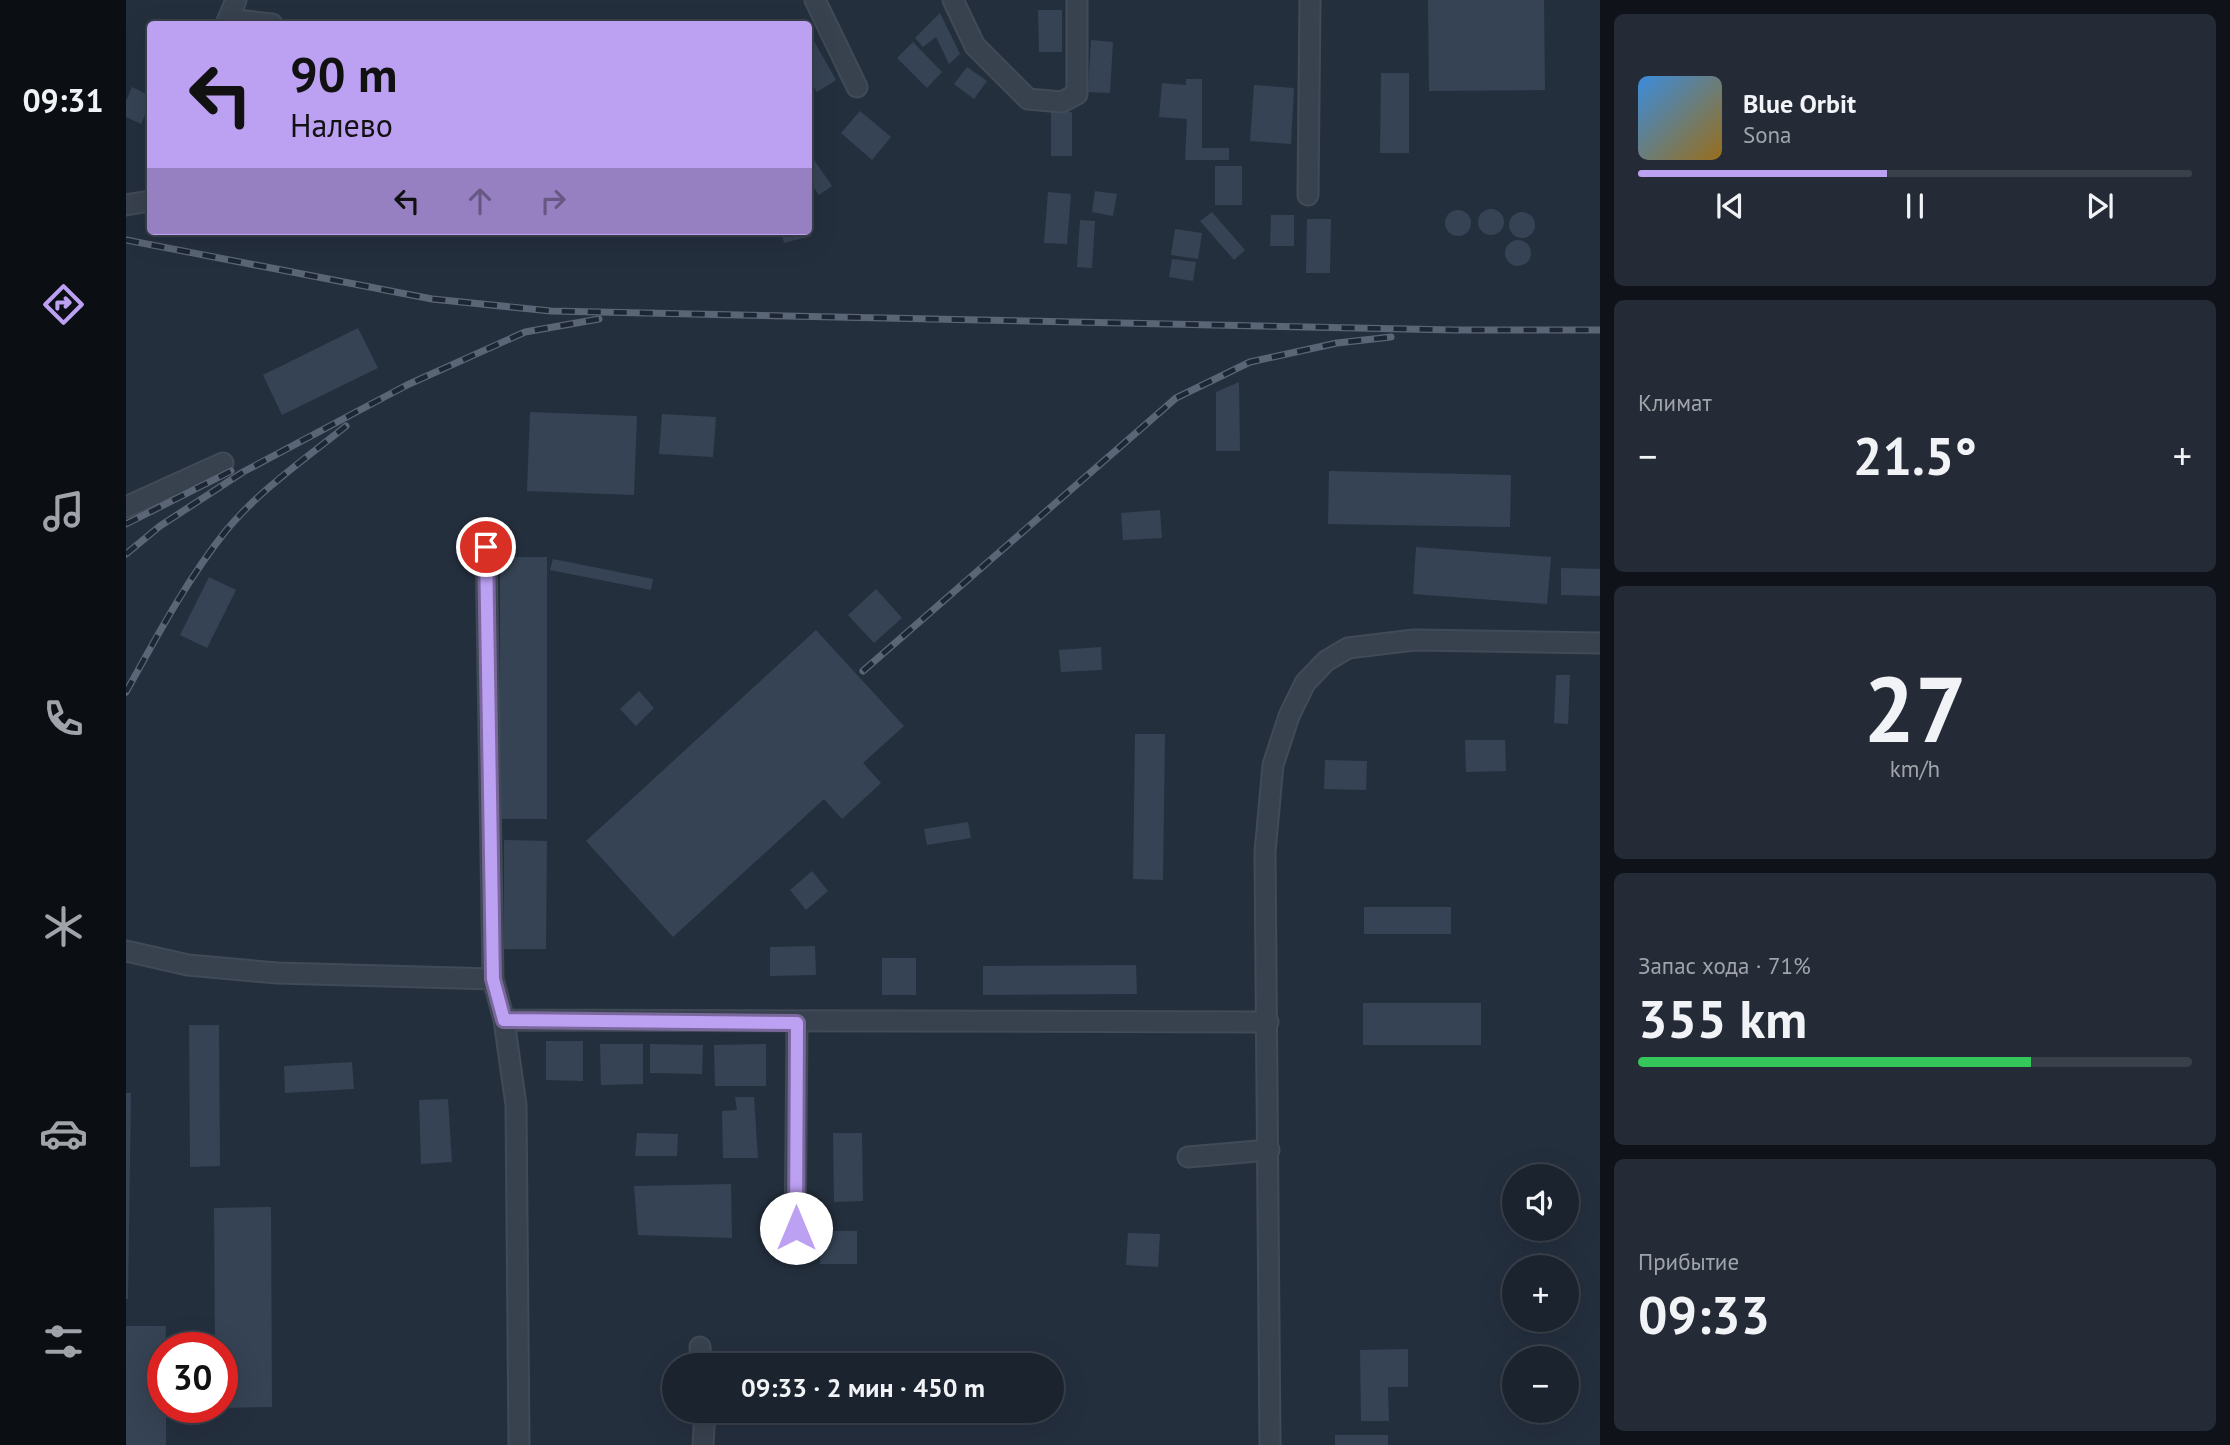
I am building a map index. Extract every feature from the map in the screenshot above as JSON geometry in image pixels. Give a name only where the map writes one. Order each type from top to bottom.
[{"type":"street","points":[[227,21],[236,0]]},
{"type":"street","points":[[815,0],[857,87]]},
{"type":"street","points":[[953,0],[975,46],[1028,99],[1062,102],[1077,94],[1077,0]]},
{"type":"street","points":[[1308,195],[1310,0]]},
{"type":"street","points":[[126,205],[147,202]]},
{"type":"street","points":[[126,507],[223,463]]},
{"type":"street","points":[[486,547],[493,979],[504,1020],[516,1105],[519,1445]]},
{"type":"street","points":[[1270,1445],[1265,852],[1273,765],[1289,716],[1304,683],[1326,661],[1348,648],[1414,640],[1600,643]]},
{"type":"street","points":[[126,951],[188,965],[277,973],[493,979]]},
{"type":"street","points":[[504,1020],[797,1023],[1268,1022]]},
{"type":"street","points":[[795,1253],[797,1023]]},
{"type":"street","points":[[1188,1157],[1269,1150]]},
{"type":"street","points":[[703,1445],[704,1423]]},
{"type":"building","points":[[1428,0],[1544,0],[1545,90],[1429,91]]},
{"type":"building","points":[[1038,10],[1062,10],[1062,52],[1039,52]]},
{"type":"building","points":[[940,13],[960,54],[949,64],[936,37],[923,47],[915,38]]},
{"type":"building","points":[[1091,40],[1113,42],[1110,93],[1088,92]]},
{"type":"building","points":[[814,41],[836,80],[817,92],[812,84]]},
{"type":"building","points":[[913,42],[942,72],[927,88],[897,58]]},
{"type":"building","points":[[967,67],[987,81],[974,99],[954,84]]},
{"type":"building","points":[[1381,73],[1409,73],[1409,153],[1380,153]]},
{"type":"building","points":[[1186,79],[1202,79],[1202,148],[1229,148],[1229,160],[1185,160],[1187,119],[1159,117],[1162,83],[1186,85]]},
{"type":"building","points":[[1254,85],[1294,88],[1291,144],[1250,141]]},
{"type":"building","points":[[132,87],[147,94],[147,111],[141,124],[126,117],[126,101]]},
{"type":"building","points":[[860,111],[891,137],[872,160],[841,133]]},
{"type":"building","points":[[1051,112],[1072,112],[1072,156],[1051,156]]},
{"type":"building","points":[[812,157],[832,186],[819,195],[812,185]]},
{"type":"building","points":[[1215,166],[1242,166],[1242,205],[1215,205]]},
{"type":"building","points":[[1095,191],[1117,194],[1113,216],[1092,212]]},
{"type":"building","points":[[1048,192],[1071,194],[1067,244],[1044,243]]},
{"type":"building","points":[[1491,209],[1500,213],[1504,222],[1500,231],[1491,235],[1482,231],[1478,222],[1482,213]]},
{"type":"building","points":[[1458,210],[1467,214],[1471,223],[1467,232],[1458,236],[1449,232],[1445,223],[1449,214]]},
{"type":"building","points":[[1212,212],[1245,250],[1234,260],[1200,221]]},
{"type":"building","points":[[1522,212],[1531,216],[1535,225],[1531,234],[1522,238],[1513,234],[1509,225],[1513,216]]},
{"type":"building","points":[[1271,215],[1294,215],[1294,246],[1270,246]]},
{"type":"building","points":[[1307,219],[1331,219],[1330,273],[1306,273]]},
{"type":"building","points":[[1080,220],[1095,221],[1092,268],[1077,267]]},
{"type":"building","points":[[1175,229],[1202,233],[1198,259],[1171,255]]},
{"type":"building","points":[[782,235],[811,235],[811,236],[784,243]]},
{"type":"building","points":[[1518,240],[1527,244],[1531,253],[1527,262],[1518,266],[1509,262],[1505,253],[1509,244]]},
{"type":"building","points":[[1172,259],[1196,262],[1193,281],[1169,277]]},
{"type":"building","points":[[358,328],[378,368],[282,415],[263,375]]},
{"type":"building","points":[[1239,382],[1240,451],[1216,451],[1216,392]]},
{"type":"building","points":[[530,412],[637,416],[634,495],[527,491]]},
{"type":"building","points":[[662,414],[716,417],[713,457],[659,454]]},
{"type":"building","points":[[1329,471],[1511,475],[1510,527],[1328,524]]},
{"type":"building","points":[[1160,510],[1162,538],[1123,540],[1121,513]]},
{"type":"building","points":[[1416,547],[1551,557],[1547,604],[1413,594]]},
{"type":"building","points":[[500,557],[547,557],[547,819],[500,819]]},
{"type":"building","points":[[553,559],[653,579],[651,590],[550,570]]},
{"type":"building","points":[[1561,568],[1600,569],[1600,596],[1561,595]]},
{"type":"building","points":[[209,577],[236,590],[207,648],[180,635]]},
{"type":"building","points":[[876,589],[902,618],[874,643],[848,615]]},
{"type":"building","points":[[816,630],[904,726],[863,763],[881,783],[842,819],[824,799],[673,937],[586,841]]},
{"type":"building","points":[[1101,647],[1102,670],[1061,672],[1059,650]]},
{"type":"building","points":[[1556,675],[1570,675],[1568,724],[1554,723]]},
{"type":"building","points":[[639,691],[654,708],[636,726],[620,709]]},
{"type":"building","points":[[1135,734],[1165,734],[1163,880],[1133,879]]},
{"type":"building","points":[[1465,740],[1505,740],[1506,771],[1466,772]]},
{"type":"building","points":[[1325,760],[1367,761],[1366,790],[1324,789]]},
{"type":"building","points":[[968,822],[971,838],[927,845],[924,829]]},
{"type":"building","points":[[504,840],[547,841],[546,949],[504,949]]},
{"type":"building","points":[[812,871],[828,891],[806,910],[790,890]]},
{"type":"building","points":[[1364,907],[1451,907],[1451,934],[1364,934]]},
{"type":"building","points":[[815,946],[816,975],[770,976],[770,947]]},
{"type":"building","points":[[882,958],[916,958],[916,995],[882,995]]},
{"type":"building","points":[[1136,965],[1137,994],[983,995],[983,966]]},
{"type":"building","points":[[1363,1003],[1481,1003],[1481,1045],[1363,1045]]},
{"type":"building","points":[[189,1025],[219,1025],[220,1166],[190,1167]]},
{"type":"building","points":[[546,1041],[583,1041],[583,1081],[546,1080]]},
{"type":"building","points":[[600,1044],[643,1044],[643,1084],[601,1085]]},
{"type":"building","points":[[650,1044],[703,1045],[702,1074],[650,1073]]},
{"type":"building","points":[[766,1044],[766,1086],[715,1086],[714,1045]]},
{"type":"building","points":[[352,1062],[354,1089],[285,1093],[284,1066]]},
{"type":"building","points":[[126,1093],[131,1093],[128,1299],[126,1299]]},
{"type":"building","points":[[735,1097],[754,1097],[758,1158],[723,1158],[722,1111],[737,1110]]},
{"type":"building","points":[[448,1099],[452,1162],[421,1164],[419,1100]]},
{"type":"building","points":[[637,1133],[678,1134],[677,1156],[635,1156]]},
{"type":"building","points":[[833,1133],[862,1133],[863,1201],[834,1202]]},
{"type":"building","points":[[731,1184],[732,1238],[638,1235],[634,1186]]},
{"type":"building","points":[[271,1207],[272,1407],[238,1408],[238,1332],[215,1332],[214,1208]]},
{"type":"building","points":[[821,1231],[857,1231],[857,1264],[820,1264]]},
{"type":"building","points":[[1128,1233],[1160,1234],[1158,1267],[1126,1265]]},
{"type":"building","points":[[126,1326],[166,1326],[166,1332],[147,1332],[147,1423],[166,1423],[166,1445],[126,1445]]},
{"type":"building","points":[[1408,1349],[1408,1387],[1388,1387],[1389,1421],[1361,1421],[1360,1350]]},
{"type":"building","points":[[1335,1435],[1388,1435],[1388,1445],[1335,1445]]},
{"type":"railway","points":[[126,240],[432,299],[551,311],[1454,330],[1600,330]]},
{"type":"railway","points":[[126,554],[160,526],[243,472],[407,385],[525,332],[599,319]]},
{"type":"railway","points":[[863,671],[1176,398],[1250,362],[1337,343],[1391,337]]},
{"type":"railway","points":[[126,692],[184,590],[225,532],[267,489],[346,426]]},
{"type":"railway","points":[[126,524],[231,471]]},
{"type":"route","points":[[486,547],[493,979],[504,1020],[797,1023],[796,1228]]}]
